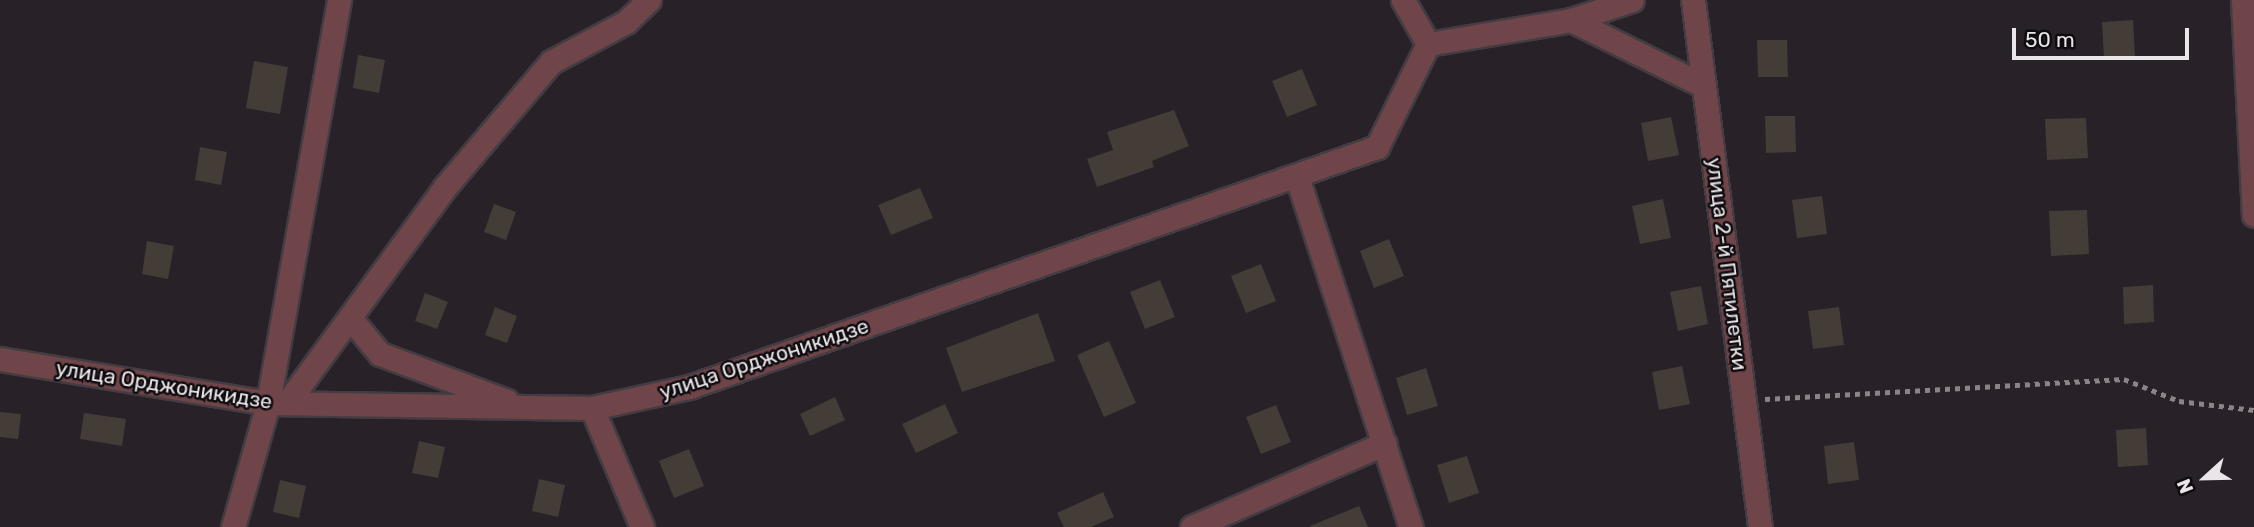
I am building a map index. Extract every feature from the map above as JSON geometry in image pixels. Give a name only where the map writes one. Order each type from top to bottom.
[{"type":"street","points":[[233,527],[278,403],[339,0]]},
{"type":"street","points":[[278,403],[350,317],[444,187],[551,62],[626,22],[649,0]]},
{"type":"street","points":[[1403,0],[1428,44],[1571,19],[1632,0]]},
{"type":"street","name":"улица 2-й Пятилетки","points":[[1693,0],[1760,527]]},
{"type":"street","points":[[2242,0],[2254,215]]},
{"type":"street","points":[[1571,19],[1704,86]]},
{"type":"street","name":"улица Орджоникидзе","points":[[0,359],[278,403],[592,408],[689,387],[1377,147],[1428,44]]},
{"type":"street","points":[[1297,177],[1411,527]]},
{"type":"street","points":[[350,317],[380,354],[523,407]]},
{"type":"street","points":[[592,408],[642,527]]},
{"type":"street","points":[[1192,527],[1385,443]]},
{"type":"path","points":[[1744,400],[2124,379],[2179,401],[2254,410]]},
{"type":"building","points":[[2133,20],[2135,57],[2104,59],[2102,22]]},
{"type":"building","points":[[1757,40],[1787,40],[1788,77],[1758,77]]},
{"type":"building","points":[[358,55],[385,60],[379,93],[353,88]]},
{"type":"building","points":[[254,61],[288,67],[280,114],[246,108]]},
{"type":"building","points":[[1302,69],[1317,105],[1287,117],[1272,81]]},
{"type":"building","points":[[1174,110],[1189,146],[1152,161],[1154,167],[1097,187],[1087,159],[1113,150],[1107,132]]},
{"type":"building","points":[[1765,116],[1795,116],[1796,152],[1766,153]]},
{"type":"building","points":[[1671,117],[1679,155],[1648,161],[1641,123]]},
{"type":"building","points":[[2086,118],[2088,158],[2047,160],[2045,119]]},
{"type":"building","points":[[200,147],[227,152],[221,185],[195,180]]},
{"type":"building","points":[[920,188],[933,218],[891,235],[878,205]]},
{"type":"building","points":[[1822,196],[1827,234],[1797,238],[1792,200]]},
{"type":"building","points":[[1663,199],[1671,238],[1640,244],[1632,206]]},
{"type":"building","points":[[494,204],[516,212],[506,240],[484,232]]},
{"type":"building","points":[[2087,210],[2089,254],[2051,256],[2049,211]]},
{"type":"building","points":[[1389,239],[1404,276],[1374,288],[1360,251]]},
{"type":"building","points":[[147,241],[174,246],[168,279],[142,274]]},
{"type":"building","points":[[1261,264],[1276,301],[1246,313],[1231,276]]},
{"type":"building","points":[[1160,280],[1175,317],[1145,329],[1130,292]]},
{"type":"building","points":[[2153,285],[2154,322],[2124,324],[2123,287]]},
{"type":"building","points":[[1701,286],[1708,324],[1678,331],[1670,292]]},
{"type":"building","points":[[425,293],[448,302],[437,329],[415,321]]},
{"type":"building","points":[[495,307],[517,316],[507,343],[485,335]]},
{"type":"building","points":[[1839,307],[1844,345],[1813,349],[1808,311]]},
{"type":"building","points":[[1038,313],[1055,361],[962,392],[946,348]]},
{"type":"building","points":[[1109,341],[1136,403],[1104,417],[1077,355]]},
{"type":"building","points":[[1682,366],[1690,404],[1659,410],[1652,372]]},
{"type":"building","points":[[1426,368],[1438,406],[1407,415],[1396,378]]},
{"type":"building","points":[[835,397],[845,420],[810,436],[800,414]]},
{"type":"building","points":[[945,404],[958,433],[916,453],[902,424]]},
{"type":"building","points":[[1276,405],[1291,442],[1261,454],[1246,417]]},
{"type":"building","points":[[0,412],[21,414],[18,439],[0,437]]},
{"type":"building","points":[[84,413],[126,419],[122,446],[80,439]]},
{"type":"building","points":[[2146,428],[2148,465],[2118,467],[2116,430]]},
{"type":"building","points":[[419,441],[445,447],[438,478],[412,473]]},
{"type":"building","points":[[1854,442],[1859,480],[1828,484],[1824,446]]},
{"type":"building","points":[[689,449],[704,486],[674,498],[659,461]]},
{"type":"building","points":[[1467,456],[1479,493],[1449,503],[1437,465]]},
{"type":"building","points":[[539,479],[565,485],[558,517],[532,511]]},
{"type":"building","points":[[280,480],[306,486],[299,518],[273,512]]},
{"type":"building","points":[[1103,492],[1114,517],[1091,527],[1064,527],[1057,513]]},
{"type":"building","points":[[1359,506],[1368,527],[1310,527],[1310,526]]}]
